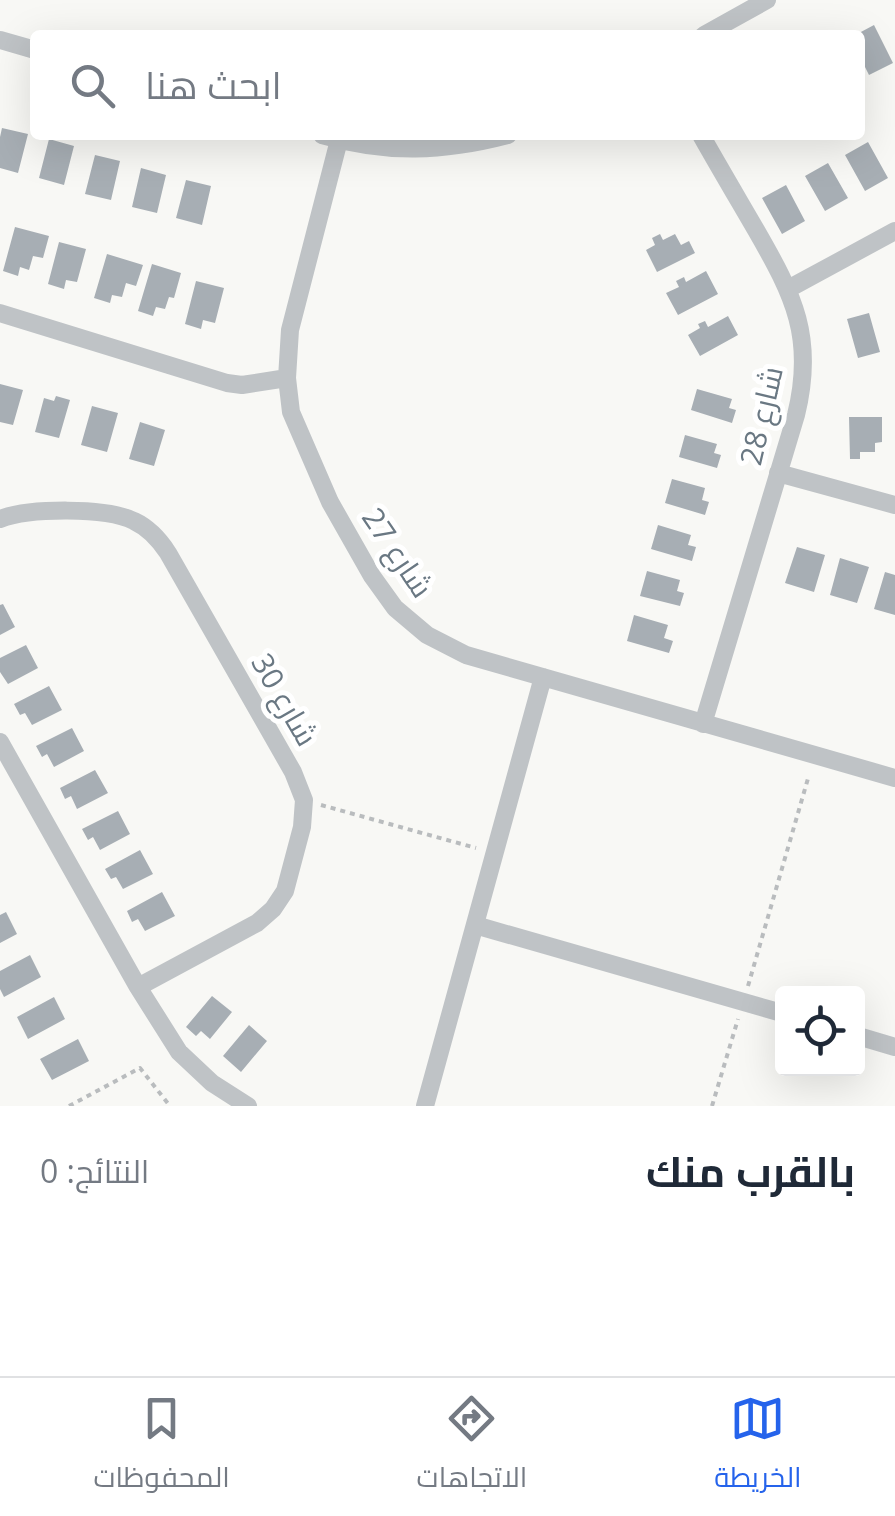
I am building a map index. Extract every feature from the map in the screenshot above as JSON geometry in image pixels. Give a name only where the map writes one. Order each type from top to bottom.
[{"type":"street","points":[[713,30],[767,0]]},
{"type":"street","points":[[0,40],[30,49]]},
{"type":"street","name":"شارع 27","points":[[329,140],[287,352],[290,412],[330,502],[395,608],[418,628],[466,655],[895,778]]},
{"type":"street","points":[[346,140],[400,150],[427,150],[488,140]]},
{"type":"street","name":"شارع 28","points":[[703,724],[796,416],[804,376],[801,330],[788,290],[704,140]]},
{"type":"street","points":[[788,290],[895,231]]},
{"type":"street","points":[[0,313],[226,383],[242,385],[287,378]]},
{"type":"street","points":[[778,473],[895,505]]},
{"type":"street","name":"شارع 30","points":[[0,519],[36,511],[112,514],[135,521],[154,534],[284,755],[304,800]]},
{"type":"street","points":[[425,1106],[544,678]]},
{"type":"street","points":[[0,742],[138,987],[179,1052],[212,1083],[248,1106]]},
{"type":"street","points":[[138,987],[257,924],[274,909],[289,881],[302,828],[304,800]]},
{"type":"street","points":[[475,925],[775,1011]]},
{"type":"street","points":[[865,1038],[895,1047]]},
{"type":"path","points":[[712,1106],[815,756]]},
{"type":"path","points":[[304,800],[495,853]]},
{"type":"path","points":[[69,1106],[140,1068],[170,1106]]},
{"type":"building","points":[[874,25],[893,63],[869,75],[865,67],[865,30]]},
{"type":"building","points":[[2,128],[28,134],[18,173],[0,168]]},
{"type":"building","points":[[49,140],[74,146],[64,185],[39,178]]},
{"type":"building","points":[[868,142],[888,178],[865,191],[845,155]]},
{"type":"building","points":[[95,155],[120,161],[111,200],[85,194]]},
{"type":"building","points":[[828,163],[848,198],[825,211],[805,176]]},
{"type":"building","points":[[141,168],[166,175],[157,213],[132,207]]},
{"type":"building","points":[[186,180],[211,186],[202,225],[176,218]]},
{"type":"building","points":[[786,185],[805,221],[782,234],[762,198]]},
{"type":"building","points":[[15,227],[49,236],[43,258],[33,256],[29,270],[20,267],[18,276],[3,271]]},
{"type":"building","points":[[660,234],[663,240],[675,234],[681,245],[689,241],[695,253],[657,272],[646,250],[655,245],[652,238]]},
{"type":"building","points":[[59,242],[86,249],[77,282],[66,280],[64,289],[48,284]]},
{"type":"building","points":[[107,254],[143,265],[136,286],[126,283],[122,297],[112,295],[110,303],[94,298]]},
{"type":"building","points":[[152,264],[181,273],[174,298],[169,297],[165,309],[156,307],[153,316],[138,311]]},
{"type":"building","points":[[706,271],[718,294],[678,315],[666,293],[679,287],[676,281],[684,277],[686,282]]},
{"type":"building","points":[[196,281],[224,288],[215,323],[203,320],[201,329],[185,324]]},
{"type":"building","points":[[869,313],[880,352],[858,358],[847,319]]},
{"type":"building","points":[[728,316],[738,335],[700,356],[688,335],[700,328],[698,324],[705,321],[708,327]]},
{"type":"building","points":[[0,384],[23,390],[13,425],[0,422]]},
{"type":"building","points":[[697,389],[732,399],[729,408],[736,410],[732,423],[691,410]]},
{"type":"building","points":[[56,396],[70,400],[59,438],[35,432],[44,398],[54,401]]},
{"type":"building","points":[[92,406],[118,413],[107,452],[81,445]]},
{"type":"building","points":[[849,417],[882,417],[882,442],[875,443],[875,452],[860,452],[860,459],[850,459]]},
{"type":"building","points":[[140,422],[165,430],[154,466],[129,459]]},
{"type":"building","points":[[685,435],[717,444],[714,453],[721,455],[717,468],[679,457]]},
{"type":"building","points":[[672,479],[705,488],[702,500],[709,502],[705,515],[665,503]]},
{"type":"building","points":[[658,525],[691,535],[688,545],[696,547],[692,561],[651,549]]},
{"type":"building","points":[[797,547],[825,555],[814,592],[785,583]]},
{"type":"building","points":[[840,558],[869,567],[857,603],[830,595]]},
{"type":"building","points":[[647,571],[680,580],[677,591],[684,593],[680,606],[640,596]]},
{"type":"building","points":[[885,572],[895,575],[895,615],[874,609]]},
{"type":"building","points":[[3,604],[15,627],[0,635],[0,605]]},
{"type":"building","points":[[634,615],[668,625],[664,638],[673,641],[669,653],[627,641]]},
{"type":"building","points":[[26,645],[38,668],[8,684],[0,672],[0,658]]},
{"type":"building","points":[[49,686],[62,710],[32,725],[14,704]]},
{"type":"building","points":[[72,728],[84,751],[54,767],[47,754],[42,757],[36,746]]},
{"type":"building","points":[[95,770],[108,793],[77,809],[71,796],[65,799],[60,788]]},
{"type":"building","points":[[118,811],[130,834],[100,850],[93,837],[88,840],[82,829]]},
{"type":"building","points":[[140,850],[153,874],[123,889],[105,869]]},
{"type":"building","points":[[162,892],[175,916],[145,931],[138,919],[132,922],[127,911]]},
{"type":"building","points":[[6,912],[17,934],[0,943],[0,915]]},
{"type":"building","points":[[30,955],[41,977],[4,997],[0,971]]},
{"type":"building","points":[[212,996],[232,1012],[210,1039],[201,1031],[196,1036],[186,1027]]},
{"type":"building","points":[[54,997],[65,1019],[28,1039],[17,1017]]},
{"type":"building","points":[[249,1025],[267,1041],[241,1072],[223,1056]]},
{"type":"building","points":[[78,1039],[89,1061],[52,1080],[40,1059]]}]
